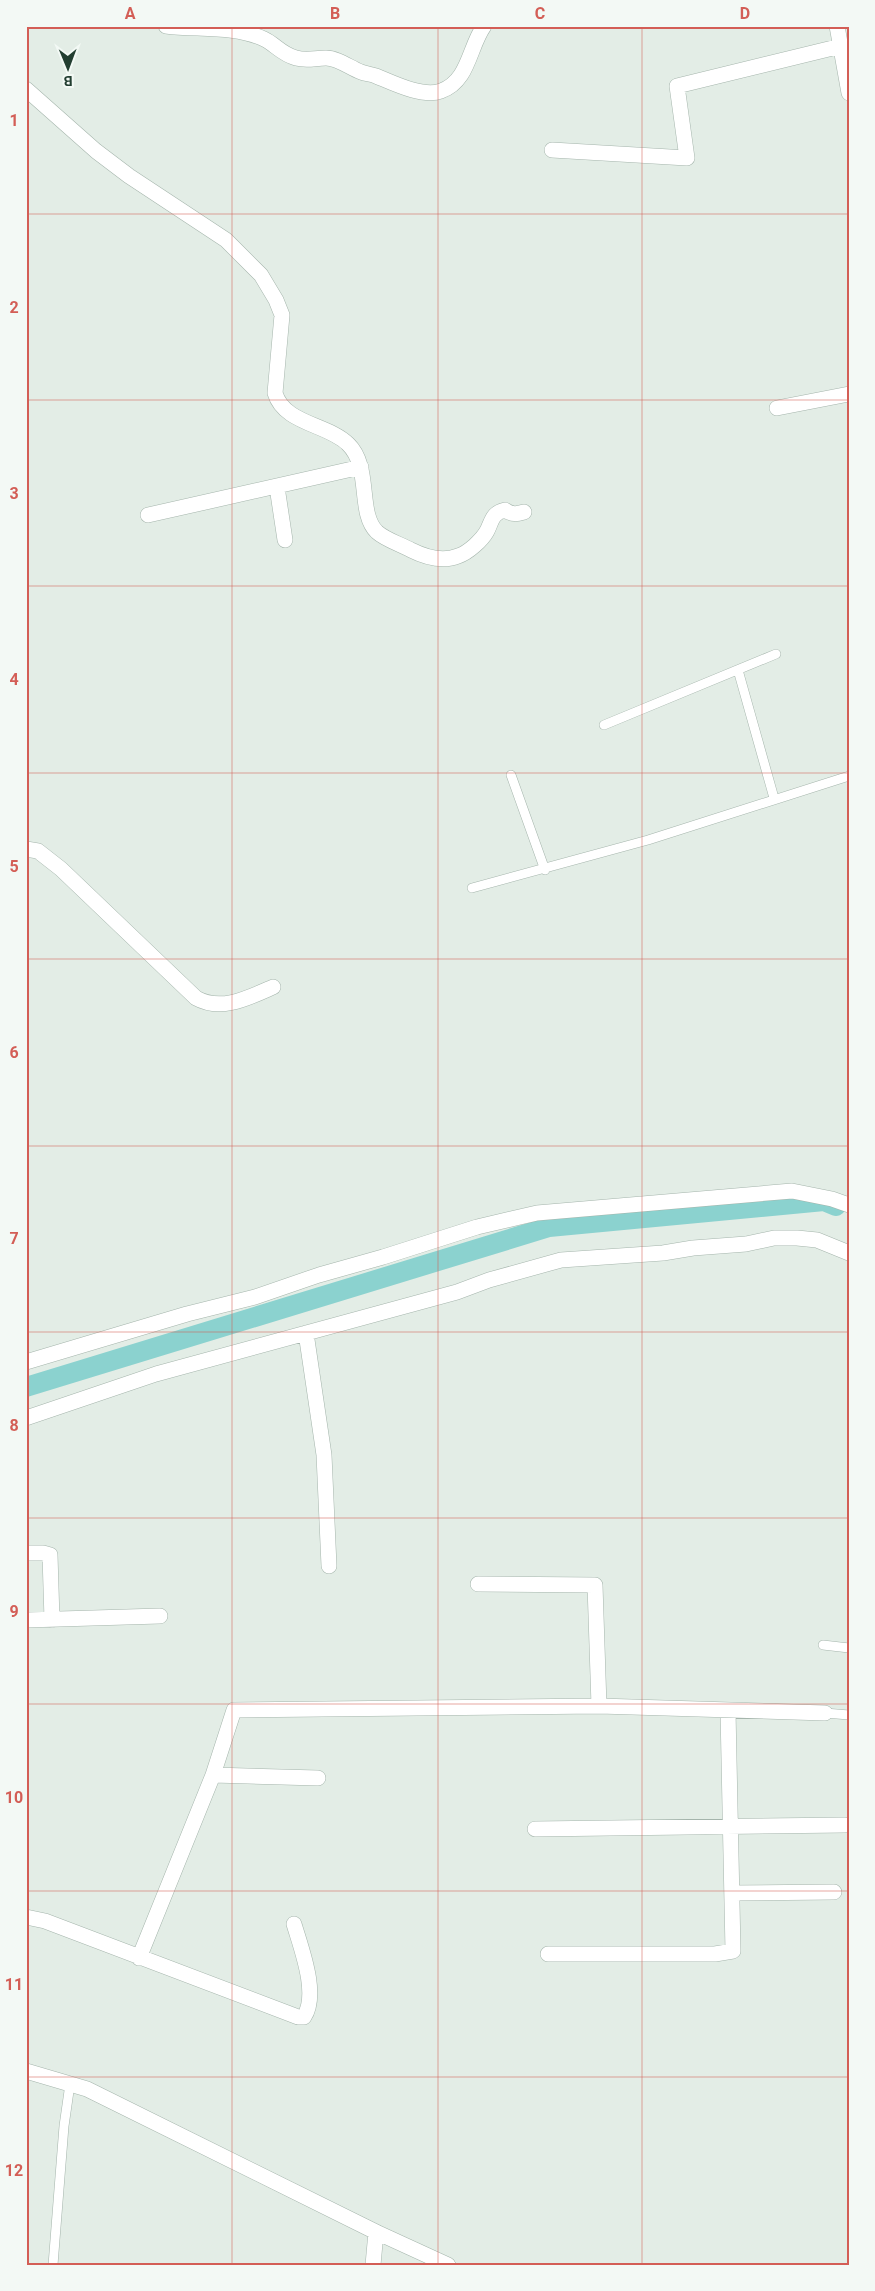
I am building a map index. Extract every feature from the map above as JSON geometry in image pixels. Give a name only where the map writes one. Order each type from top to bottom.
[{"type":"street","points":[[166,26],[240,32],[265,39],[278,50],[296,58],[312,61],[327,58],[361,72],[375,75],[391,84],[432,94],[454,84],[463,73],[484,26]]},
{"type":"street","points":[[838,26],[849,93]]},
{"type":"street","points":[[552,150],[687,158],[677,86],[841,46]]},
{"type":"street","points":[[26,89],[122,171],[226,240],[261,276],[276,300],[282,315],[277,399],[305,422],[347,443],[357,455],[361,467],[370,522],[378,532],[422,555],[434,558],[458,556],[471,548],[486,533],[492,517],[498,512],[505,510],[510,514],[524,512]]},
{"type":"street","points":[[777,408],[849,394]]},
{"type":"street","points":[[148,515],[361,467]]},
{"type":"street","points":[[277,487],[285,540]]},
{"type":"street","points":[[26,849],[38,851],[61,869],[196,998],[206,1004],[243,1000],[273,987]]},
{"type":"street","points":[[26,1362],[187,1314],[255,1297],[319,1275],[477,1227],[537,1213],[792,1191],[832,1199],[849,1205]]},
{"type":"street","points":[[26,1418],[156,1374],[457,1292],[506,1275],[561,1260],[663,1253],[790,1238],[817,1240],[849,1253]]},
{"type":"street","points":[[306,1333],[324,1455],[329,1566]]},
{"type":"street","points":[[26,1553],[43,1553],[50,1556],[52,1620]]},
{"type":"street","points":[[478,1584],[595,1585],[599,1706]]},
{"type":"street","points":[[26,1620],[160,1616]]},
{"type":"street","points":[[139,1958],[213,1775],[234,1710],[599,1706],[825,1714]]},
{"type":"street","points":[[548,1954],[715,1954],[733,1951],[728,1711]]},
{"type":"street","points":[[213,1775],[318,1778]]},
{"type":"street","points":[[535,1829],[845,1825]]},
{"type":"street","points":[[732,1893],[834,1892]]},
{"type":"street","points":[[26,1917],[45,1922],[298,2017],[304,2017],[310,2004],[307,1969],[294,1924]]},
{"type":"street","points":[[26,2071],[70,2084],[95,2094],[376,2232],[448,2265]]},
{"type":"street","points":[[373,2265],[376,2232]]},
{"type":"lane","points":[[604,726],[776,654]]},
{"type":"lane","points":[[738,670],[774,798]]},
{"type":"lane","points":[[511,775],[545,870]]},
{"type":"lane","points":[[472,888],[545,870],[648,840],[774,798],[849,776]]},
{"type":"lane","points":[[823,1645],[849,1648]]},
{"type":"lane","points":[[825,1714],[849,1715]]},
{"type":"lane","points":[[53,2265],[64,2126],[70,2084]]},
{"type":"waterway","points":[[26,1387],[549,1227],[824,1201],[836,1206]]}]
